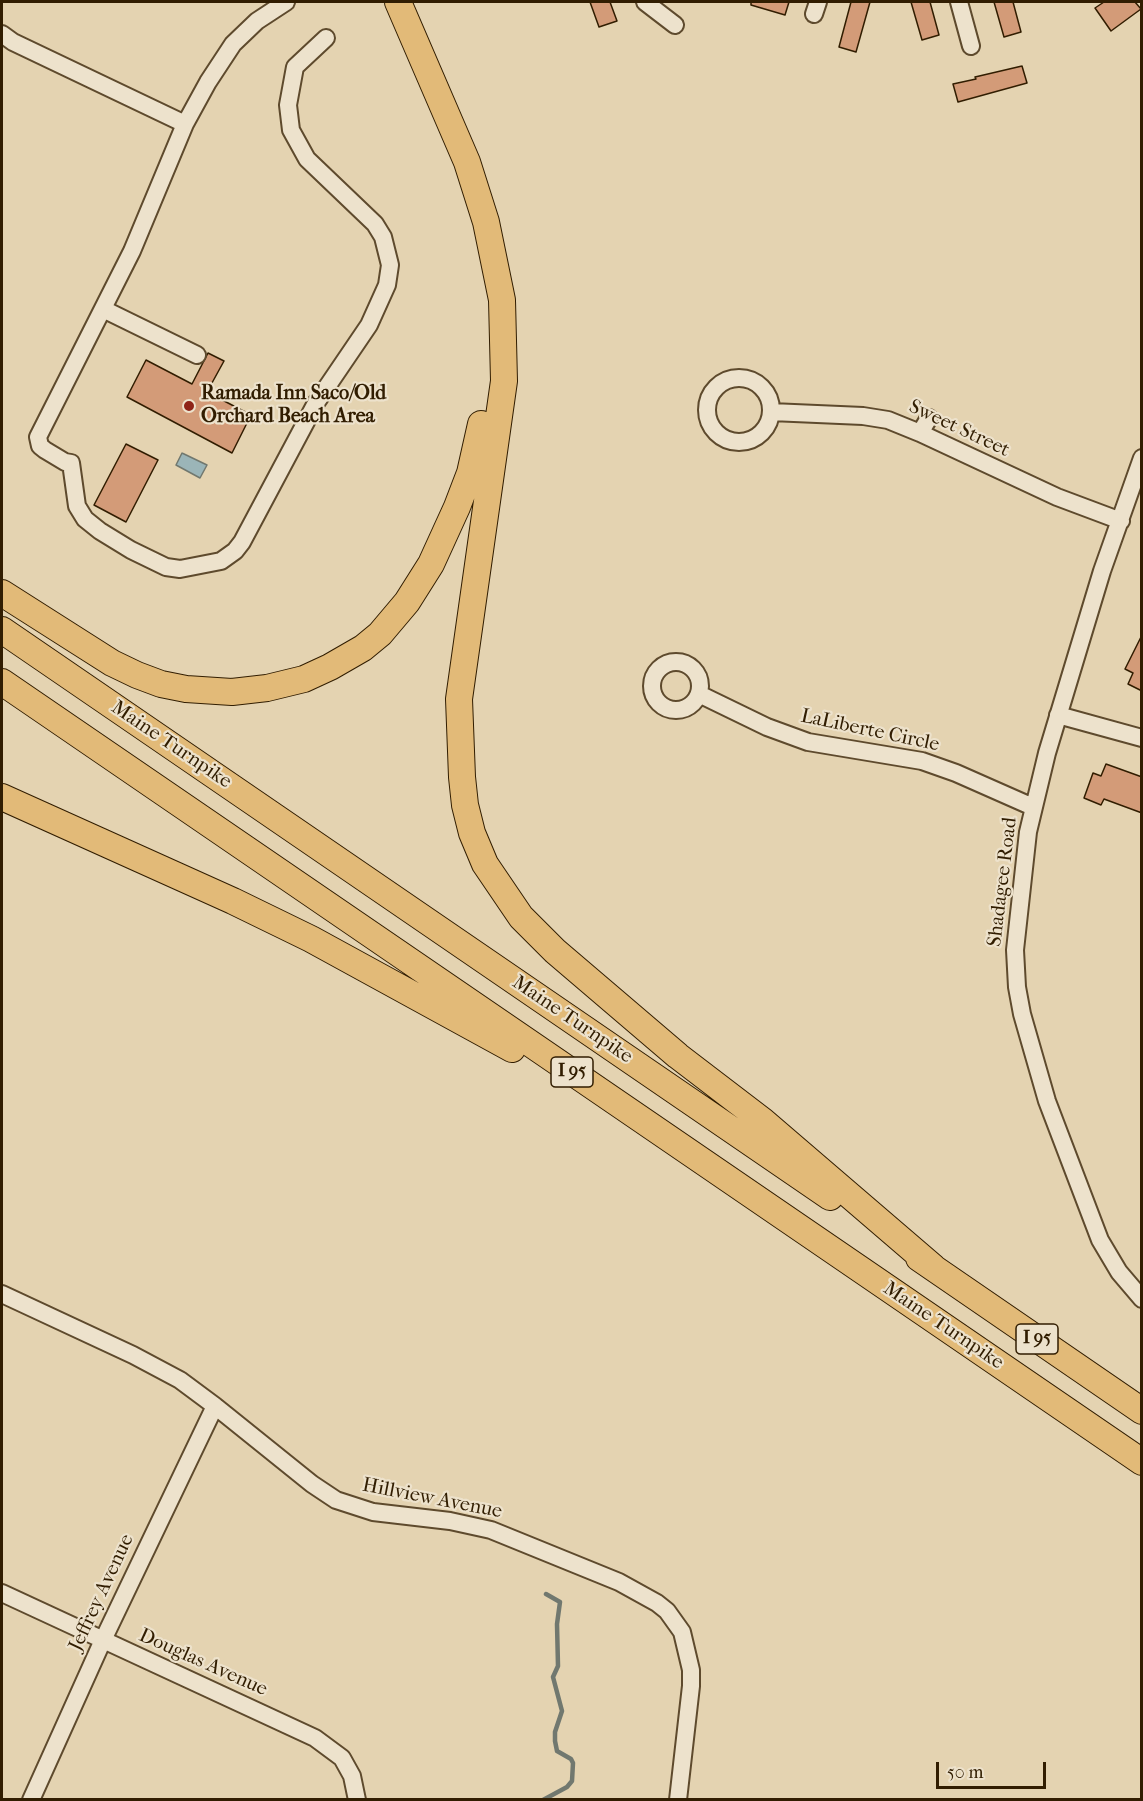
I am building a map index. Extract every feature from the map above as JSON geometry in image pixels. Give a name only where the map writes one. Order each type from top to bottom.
[{"type":"highway","points":[[2,593],[86,647],[137,675],[160,684],[186,689],[232,692],[267,688],[304,679],[347,658],[380,634],[407,602],[443,539],[470,473],[484,409],[490,343],[487,303],[471,213],[422,66],[397,2]]},
{"type":"highway","points":[[397,2],[467,162],[489,233],[502,300],[504,381],[459,699],[465,805],[472,833],[485,864],[520,917],[555,951],[678,1056],[763,1121],[933,1267]]},
{"type":"highway","name":"Maine Turnpike","points":[[2,630],[1142,1411]]},
{"type":"highway","name":"Maine Turnpike","points":[[2,682],[1142,1462]]},
{"type":"highway","points":[[2,797],[311,939],[439,1008],[665,1136]]},
{"type":"street","points":[[286,2],[257,21],[233,44],[208,82],[185,124],[132,251],[38,437],[40,446],[65,462],[71,463],[76,506],[85,519],[100,531],[166,567],[180,569],[221,561],[235,551],[242,542],[316,403],[369,326],[390,274],[387,247],[375,224],[308,159],[291,130],[288,105],[295,67],[326,38]]},
{"type":"street","points":[[645,2],[675,25]]},
{"type":"street","points":[[959,2],[971,46]]},
{"type":"street","points":[[2,34],[13,42],[185,124]]},
{"type":"street","points":[[103,309],[197,355]]},
{"type":"street","name":"Sweet Street","points":[[771,412],[876,417],[895,422],[925,425],[1057,497],[1120,521]]},
{"type":"street","name":"Shadagee Road","points":[[1142,458],[1102,571],[1058,715],[1034,807],[1024,857],[1017,928],[1016,969],[1022,1014],[1033,1058],[1100,1240],[1124,1278],[1142,1299]]},
{"type":"street","name":"LaLiberte Circle","points":[[699,694],[752,720],[797,738],[825,745],[922,761],[947,769],[1034,807]]},
{"type":"street","points":[[1058,715],[1142,738]]},
{"type":"street","name":"Hillview Avenue","points":[[2,1293],[133,1354],[180,1380],[312,1484],[336,1500],[373,1512],[450,1521],[492,1530],[619,1582],[645,1595],[662,1607],[682,1632],[691,1670],[678,1800]]},
{"type":"street","name":"Jeffrey Avenue","points":[[31,1800],[103,1640],[215,1406]]},
{"type":"street","name":"Douglas Avenue","points":[[2,1593],[268,1715],[326,1745],[342,1758],[348,1767],[354,1781],[357,1800]]},
{"type":"water","points":[[182,453],[207,465],[200,478],[176,465]]},
{"type":"building","points":[[590,2],[610,2],[617,21],[599,27]]},
{"type":"building","points":[[751,2],[789,2],[785,15],[751,5]]},
{"type":"building","points":[[851,2],[870,2],[856,52],[839,47]]},
{"type":"building","points":[[911,2],[930,2],[939,35],[922,40]]},
{"type":"building","points":[[994,2],[1013,2],[1021,32],[1004,37]]},
{"type":"building","points":[[1104,2],[1135,2],[1141,9],[1111,31],[1095,8]]},
{"type":"building","points":[[1022,66],[1027,83],[958,102],[953,84]]},
{"type":"building","name":"Ramada Inn Saco/Old Orchard Beach Area","points":[[208,353],[224,361],[207,392],[251,415],[232,453],[127,397],[146,360],[192,384]]},
{"type":"building","points":[[126,444],[158,460],[126,522],[94,505]]},
{"type":"building","points":[[1142,635],[1142,691],[1128,684],[1133,673],[1125,669]]},
{"type":"building","points":[[1106,764],[1142,777],[1142,813],[1104,799],[1101,805],[1084,798],[1093,773],[1101,776]]},
{"type":"waterway","points":[[543,1800],[567,1787],[572,1781],[573,1763],[571,1759],[557,1751],[555,1741],[555,1732],[562,1711],[553,1677],[558,1666],[557,1624],[560,1602],[546,1594]]},
{"type":"place","name":"Ramada Inn Saco/Old Orchard Beach Area","points":[[189,406]]}]
